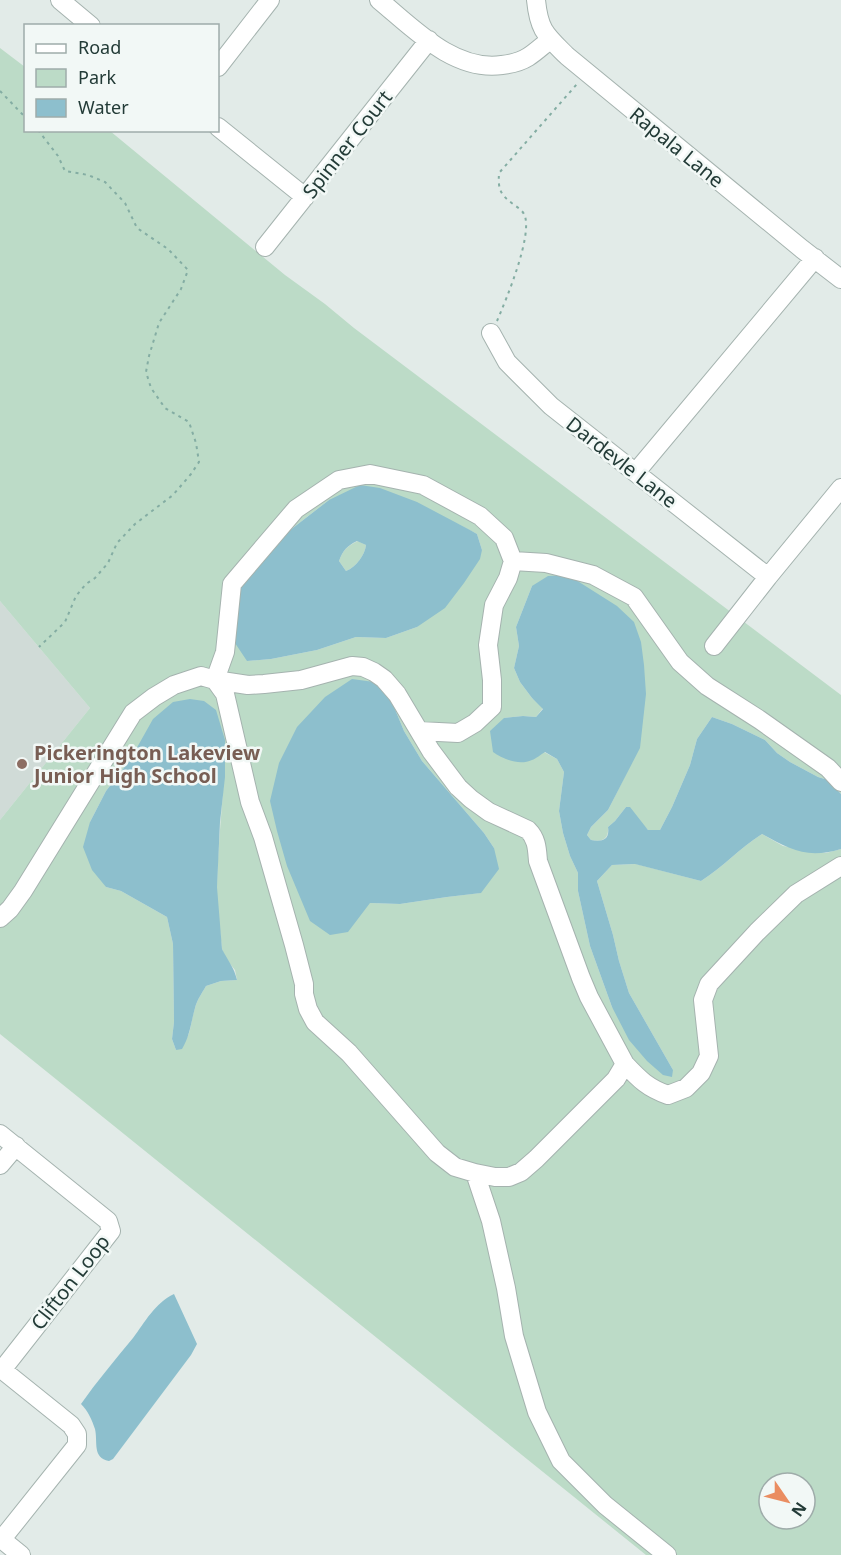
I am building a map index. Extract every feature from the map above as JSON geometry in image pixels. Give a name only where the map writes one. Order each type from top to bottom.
[{"type":"street","points":[[219,66],[270,0]]},
{"type":"street","points":[[379,0],[429,40],[464,62],[486,66],[514,63],[528,58],[550,40]]},
{"type":"street","name":"Rapala Lane","points":[[536,0],[542,30],[550,40],[587,73],[841,279]]},
{"type":"street","points":[[68,2],[89,24]]},
{"type":"street","name":"Spinner Court","points":[[265,247],[429,40]]},
{"type":"street","points":[[219,128],[305,197]]},
{"type":"street","points":[[636,472],[815,258]]},
{"type":"street","name":"Dardevle Lane","points":[[491,333],[507,362],[551,406],[768,577]]},
{"type":"street","points":[[215,680],[225,652],[232,585],[296,509],[339,480],[370,474],[423,485],[480,516],[504,538],[513,561],[508,578],[494,605],[488,645],[492,707],[475,723],[458,733],[419,731]]},
{"type":"street","points":[[714,646],[841,488]]},
{"type":"street","points":[[513,561],[546,563],[592,575],[634,597],[680,662],[706,686],[760,720],[828,768],[841,782]]},
{"type":"street","points":[[0,918],[23,891],[133,713],[154,697],[174,685],[201,676],[248,685],[301,680],[352,666],[363,667],[384,679],[397,694],[443,769],[471,799],[489,812],[528,830],[533,835],[537,843],[538,861],[593,1005],[625,1064],[652,1089],[668,1095],[686,1088],[701,1073],[709,1056],[703,1000],[709,984],[796,894],[841,866]]},
{"type":"street","points":[[215,680],[225,694],[250,802],[294,945],[308,1009],[315,1022],[349,1053],[437,1154],[455,1167],[475,1173],[509,1178],[521,1172],[604,1093],[625,1064]]},
{"type":"street","points":[[0,1134],[16,1146],[0,1165]]},
{"type":"street","name":"Clifton Loop","points":[[1,1369],[111,1231],[108,1221],[16,1146]]},
{"type":"street","points":[[475,1173],[491,1221],[514,1336],[537,1412],[561,1461],[605,1505],[667,1555]]},
{"type":"street","points":[[1,1369],[71,1425],[78,1445],[1,1539],[21,1555]]},
{"type":"path","points":[[491,333],[506,299],[527,225],[523,213],[499,190],[499,173],[587,73]]},
{"type":"path","points":[[0,91],[24,116]]},
{"type":"path","points":[[39,647],[65,622],[76,596],[108,563],[117,543],[135,524],[173,495],[199,462],[189,422],[165,408],[151,388],[146,372],[159,323],[181,289],[188,270],[168,249],[136,228],[125,203],[105,182],[87,175],[65,171],[58,156],[40,132]]},
{"type":"shaded area","name":"Pickerington Lakeview Junior High School","points":[[0,601],[90,708],[0,820]]},
{"type":"green space","points":[[0,48],[24,66],[24,132],[111,132],[285,275],[841,695],[841,794],[828,780],[790,762],[777,753],[765,740],[712,717],[697,739],[690,765],[660,830],[648,830],[626,807],[608,827],[606,837],[598,841],[591,840],[587,835],[591,827],[608,810],[630,766],[532,586],[516,627],[519,646],[514,668],[520,682],[543,708],[536,717],[504,718],[544,752],[557,759],[564,772],[559,811],[563,833],[578,873],[578,891],[590,946],[612,1007],[673,1070],[629,993],[597,881],[612,865],[636,864],[701,881],[762,834],[783,846],[826,853],[841,849],[841,1555],[646,1555],[0,1034],[0,820],[90,708],[0,601]],"holes":[[[329,500],[458,524],[477,534],[482,550],[417,627],[386,638],[356,637],[317,650],[247,661],[239,584],[289,531]],[[392,702],[404,731],[422,761],[484,833],[494,848],[480,893],[400,904],[370,903]],[[225,740],[217,901],[222,949],[226,959],[235,970],[237,980],[221,981],[206,986],[196,1005],[188,1036],[176,1050],[172,1039],[174,1022],[173,944],[167,917],[121,891],[106,887],[90,822],[106,791],[130,760]]]},
{"type":"green space","points":[[358,541],[366,545],[364,553],[356,564],[346,571],[339,561],[346,549]]},
{"type":"water","points":[[360,485],[380,488],[417,502],[477,534],[482,550],[480,559],[445,608],[417,627],[386,638],[356,637],[317,650],[247,661],[233,640],[239,584],[289,531],[329,500]],"holes":[[[357,541],[366,545],[359,560],[346,571],[339,561],[344,551]]]},
{"type":"water","points":[[568,575],[617,606],[634,622],[641,642],[644,665],[646,694],[640,748],[608,810],[591,827],[587,835],[591,840],[604,839],[608,835],[608,827],[626,807],[630,807],[648,830],[660,830],[690,765],[697,739],[712,717],[765,740],[777,753],[790,762],[828,780],[841,794],[841,849],[809,853],[791,848],[762,834],[701,881],[635,864],[612,865],[597,881],[629,993],[673,1070],[672,1077],[663,1075],[629,1040],[612,1007],[590,946],[578,891],[578,873],[563,833],[559,811],[564,772],[557,759],[545,752],[527,762],[517,762],[493,752],[490,731],[504,718],[536,717],[543,709],[520,682],[514,668],[519,646],[516,627],[532,586],[548,576]]},
{"type":"water","points":[[352,679],[374,682],[392,702],[404,731],[422,761],[484,833],[494,848],[499,869],[481,893],[400,904],[370,903],[348,932],[330,935],[310,921],[287,866],[270,801],[279,763],[297,727],[325,697]]},
{"type":"water","points":[[190,699],[204,701],[216,710],[225,740],[225,777],[217,887],[222,949],[237,980],[221,981],[206,986],[196,1005],[185,1044],[182,1049],[176,1050],[172,1039],[174,1022],[173,944],[167,917],[121,891],[106,887],[92,870],[83,847],[90,822],[106,791],[130,760],[153,719],[173,702]]},
{"type":"water","points":[[174,1294],[197,1344],[113,1459],[109,1461],[104,1459],[98,1453],[93,1422],[81,1404],[151,1313],[161,1302]]},
{"type":"place","name":"Pickerington Lakeview Junior High School","points":[[22,764]]}]
